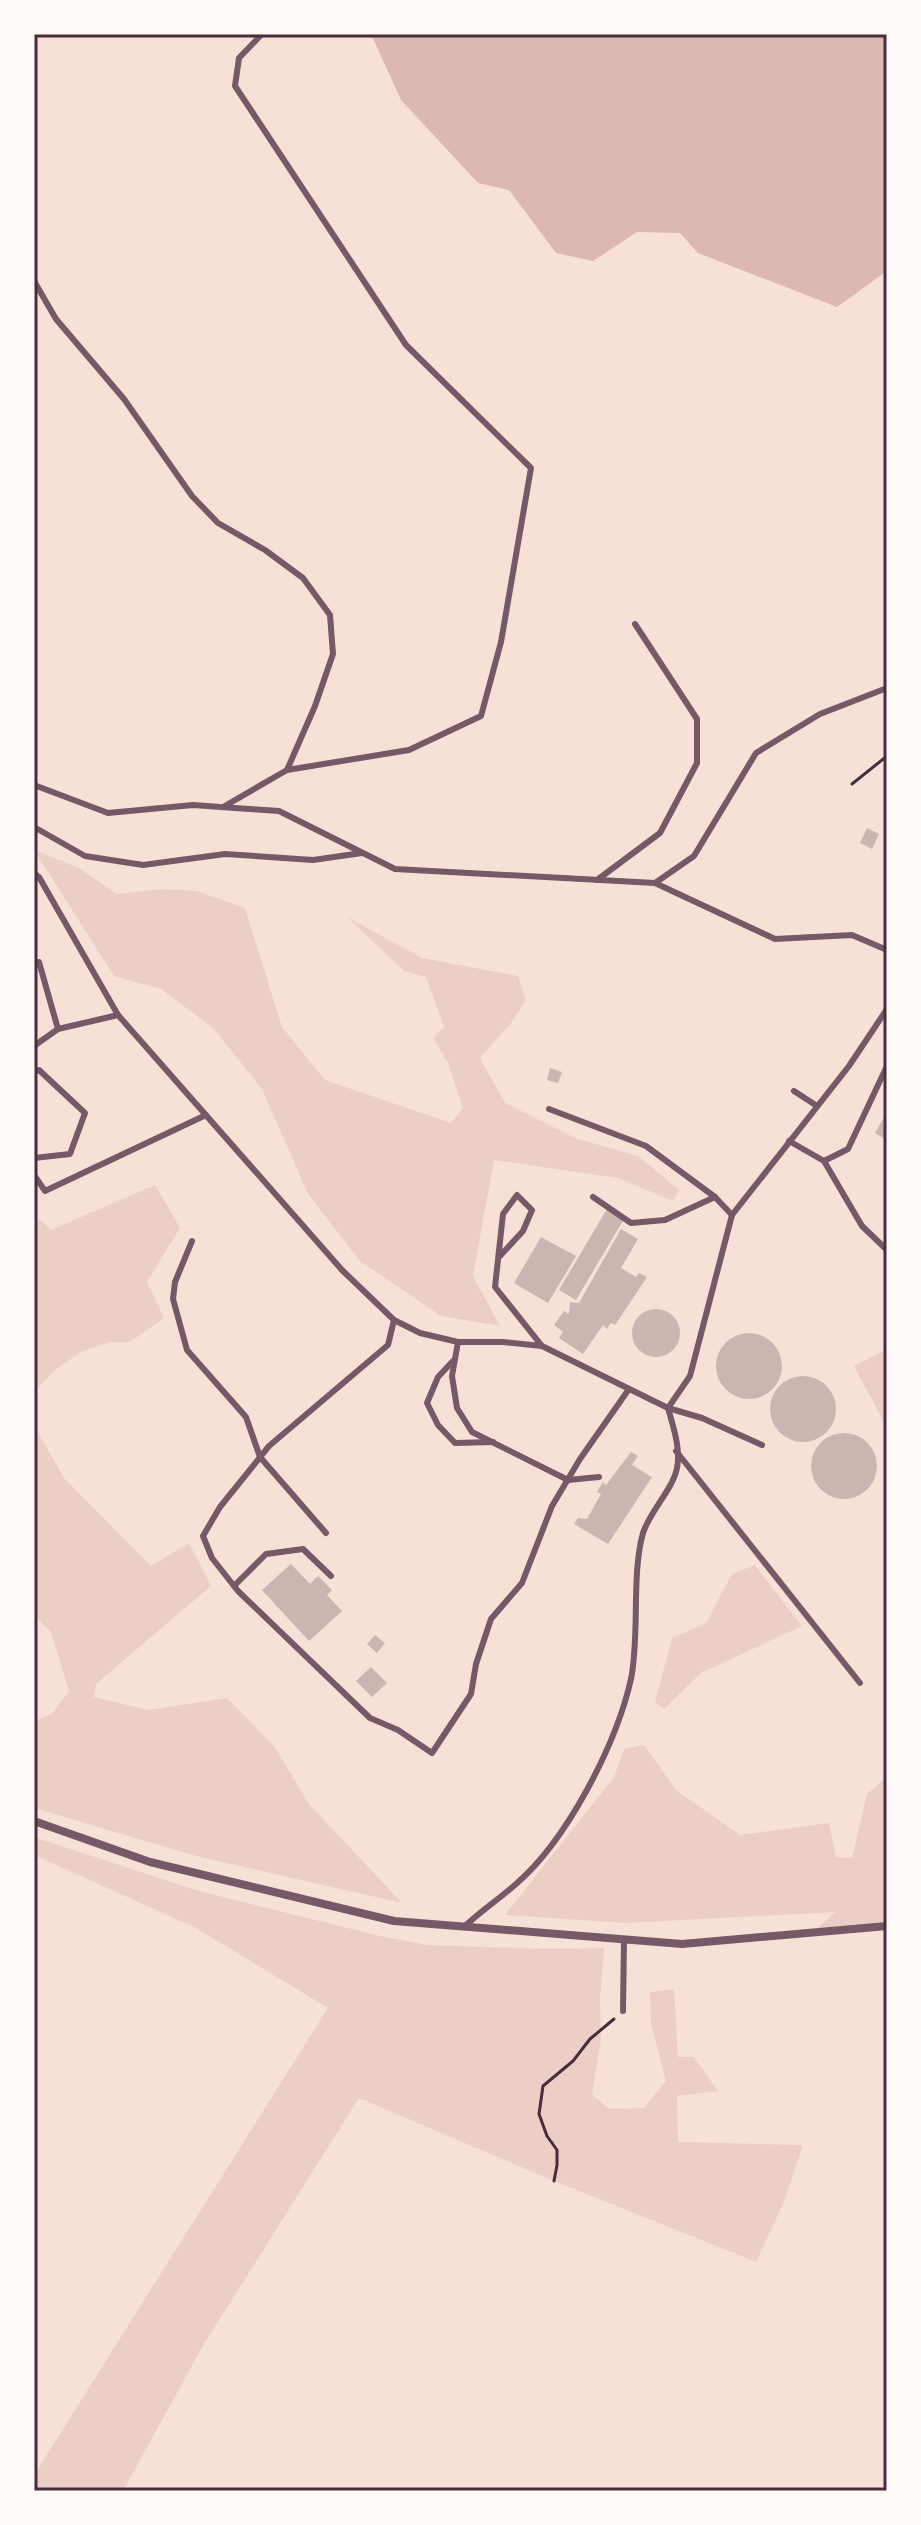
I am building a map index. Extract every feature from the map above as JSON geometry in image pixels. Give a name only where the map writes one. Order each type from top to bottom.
[{"type":"street","points":[[34,1821],[150,1862],[394,1921],[682,1944],[887,1926]]},
{"type":"lane","points":[[223,807],[287,770],[409,750],[481,716],[501,642],[531,468],[406,345],[235,86],[239,58],[262,34]]},
{"type":"lane","points":[[34,281],[56,319],[124,399],[192,496],[218,523],[265,550],[303,578],[330,615],[333,654],[315,706],[287,770]]},
{"type":"lane","points":[[597,880],[660,833],[697,763],[697,719],[635,624]]},
{"type":"lane","points":[[655,883],[694,856],[756,753],[820,714],[887,688]]},
{"type":"lane","points":[[34,785],[108,813],[193,805],[279,811],[395,869],[655,883],[775,939],[852,935],[887,950]]},
{"type":"lane","points":[[34,827],[85,856],[143,865],[225,854],[313,860],[362,853]]},
{"type":"lane","points":[[34,873],[118,1015],[342,1270],[394,1320],[420,1333],[458,1342],[542,1346],[668,1408],[702,1418],[762,1445]]},
{"type":"lane","points":[[39,962],[58,1029]]},
{"type":"lane","points":[[464,1927],[516,1884],[539,1859],[573,1812],[606,1753],[631,1678],[643,1532],[677,1468],[668,1408],[690,1376],[732,1215],[849,1066],[886,1013]]},
{"type":"lane","points":[[34,1046],[58,1029],[118,1015]]},
{"type":"lane","points":[[824,1161],[848,1149],[887,1066]]},
{"type":"lane","points":[[34,1072],[39,1070],[85,1113],[70,1154],[34,1158]]},
{"type":"lane","points":[[794,1091],[817,1106]]},
{"type":"lane","points":[[549,1109],[646,1146],[715,1197],[732,1215]]},
{"type":"lane","points":[[34,1175],[45,1191],[206,1115]]},
{"type":"lane","points":[[789,1141],[824,1161],[862,1226],[887,1250]]},
{"type":"lane","points":[[499,1257],[523,1231],[532,1210],[517,1195],[503,1214],[495,1287],[542,1346]]},
{"type":"lane","points":[[593,1197],[631,1223],[665,1220],[715,1197]]},
{"type":"lane","points":[[192,1241],[175,1282],[173,1299],[187,1350],[246,1417],[260,1457],[326,1533]]},
{"type":"lane","points":[[394,1320],[388,1345],[269,1446],[220,1507],[203,1536],[212,1558],[234,1586],[370,1718],[398,1730],[432,1753],[471,1694],[476,1664],[491,1619],[522,1583],[552,1506],[629,1389]]},
{"type":"lane","points":[[458,1342],[452,1376],[457,1408],[472,1432],[568,1480],[599,1477]]},
{"type":"lane","points":[[455,1358],[438,1377],[427,1403],[438,1425],[455,1443],[496,1442]]},
{"type":"lane","points":[[676,1451],[860,1683]]},
{"type":"lane","points":[[234,1586],[266,1554],[303,1549],[331,1576]]},
{"type":"lane","points":[[623,2011],[624,1939]]},
{"type":"path","points":[[852,784],[887,756]]},
{"type":"path","points":[[554,2181],[557,2150],[547,2136],[539,2114],[543,2086],[623,2011]]},
{"type":"shaded area","points":[[371,34],[887,34],[887,271],[837,307],[698,253],[680,233],[637,232],[593,261],[556,253],[509,190],[478,183],[401,100]]},
{"type":"shaded area","points":[[34,850],[79,868],[117,894],[162,889],[197,891],[245,908],[282,1027],[325,1080],[451,1123],[463,1108],[448,1063],[433,1038],[444,1027],[426,977],[404,971],[347,917],[422,958],[518,976],[526,1000],[512,1022],[480,1058],[505,1103],[575,1138],[638,1156],[679,1190],[673,1201],[618,1178],[494,1160],[473,1276],[500,1326],[441,1316],[360,1261],[308,1194],[262,1089],[213,1028],[161,989],[114,976]]},
{"type":"shaded area","points":[[155,1185],[180,1228],[147,1282],[164,1318],[130,1342],[110,1342],[81,1352],[55,1370],[34,1392],[34,1215],[51,1230]]},
{"type":"shaded area","points":[[887,1349],[887,1428],[854,1366]]},
{"type":"shaded area","points":[[34,1407],[39,1434],[64,1478],[151,1566],[189,1543],[211,1586],[96,1684],[94,1697],[148,1710],[227,1698],[274,1746],[309,1804],[402,1903],[196,1856],[34,1808],[34,1721],[52,1714],[69,1691],[51,1632],[34,1616]]},
{"type":"shaded area","points":[[755,1565],[802,1626],[701,1673],[664,1709],[655,1702],[672,1638],[706,1623],[732,1574]]},
{"type":"shaded area","points":[[644,1745],[676,1790],[740,1835],[829,1823],[836,1857],[852,1858],[867,1794],[887,1777],[887,1926],[811,1933],[836,1912],[626,1923],[505,1915],[614,1777],[624,1749]]},
{"type":"shaded area","points":[[34,1837],[199,1891],[380,1936],[427,1945],[604,1948],[601,2039],[592,2095],[610,2109],[644,2108],[666,2081],[651,2024],[650,1992],[674,1989],[678,2057],[694,2057],[718,2091],[677,2096],[678,2142],[803,2145],[784,2202],[756,2262],[359,2098],[204,2344],[123,2491],[34,2491],[34,2475],[328,2008],[196,1928],[34,1855]]},
{"type":"building","points":[[867,828],[879,834],[872,849],[860,843]]},
{"type":"building","points":[[550,1068],[562,1072],[558,1083],[547,1080]]},
{"type":"building","points":[[887,1112],[887,1140],[875,1133]]},
{"type":"building","points":[[607,1209],[624,1219],[576,1300],[559,1290]]},
{"type":"building","points":[[621,1229],[638,1239],[621,1268],[636,1277],[639,1273],[647,1277],[615,1325],[611,1323],[607,1329],[603,1325],[583,1354],[559,1338],[563,1332],[554,1325],[564,1311],[569,1314],[570,1302],[579,1303]]},
{"type":"building","points":[[541,1237],[576,1256],[548,1303],[514,1283]]},
{"type":"building","points":[[656,1309],[673,1316],[680,1333],[673,1350],[656,1357],[639,1350],[632,1333],[639,1316]]},
{"type":"building","points":[[749,1333],[762,1336],[772,1343],[779,1353],[782,1366],[779,1379],[772,1389],[762,1396],[749,1399],[736,1396],[726,1389],[719,1379],[716,1366],[719,1353],[726,1343],[736,1336]]},
{"type":"building","points":[[803,1376],[816,1379],[826,1386],[833,1396],[836,1409],[833,1422],[826,1432],[816,1439],[803,1442],[790,1439],[780,1432],[773,1422],[770,1409],[773,1396],[780,1386],[790,1379]]},
{"type":"building","points":[[844,1433],[857,1436],[867,1443],[874,1453],[877,1466],[874,1479],[867,1489],[857,1496],[844,1499],[831,1496],[821,1489],[814,1479],[811,1466],[814,1453],[821,1443],[831,1436]]},
{"type":"building","points":[[631,1452],[638,1456],[632,1465],[652,1477],[608,1544],[574,1524],[578,1518],[587,1519],[601,1494],[597,1492],[603,1482],[606,1485]]},
{"type":"building","points":[[291,1564],[310,1584],[318,1576],[332,1590],[327,1595],[342,1611],[309,1641],[262,1590]]},
{"type":"building","points":[[375,1635],[385,1643],[377,1653],[367,1644]]},
{"type":"building","points":[[371,1667],[387,1683],[372,1697],[356,1681]]}]
